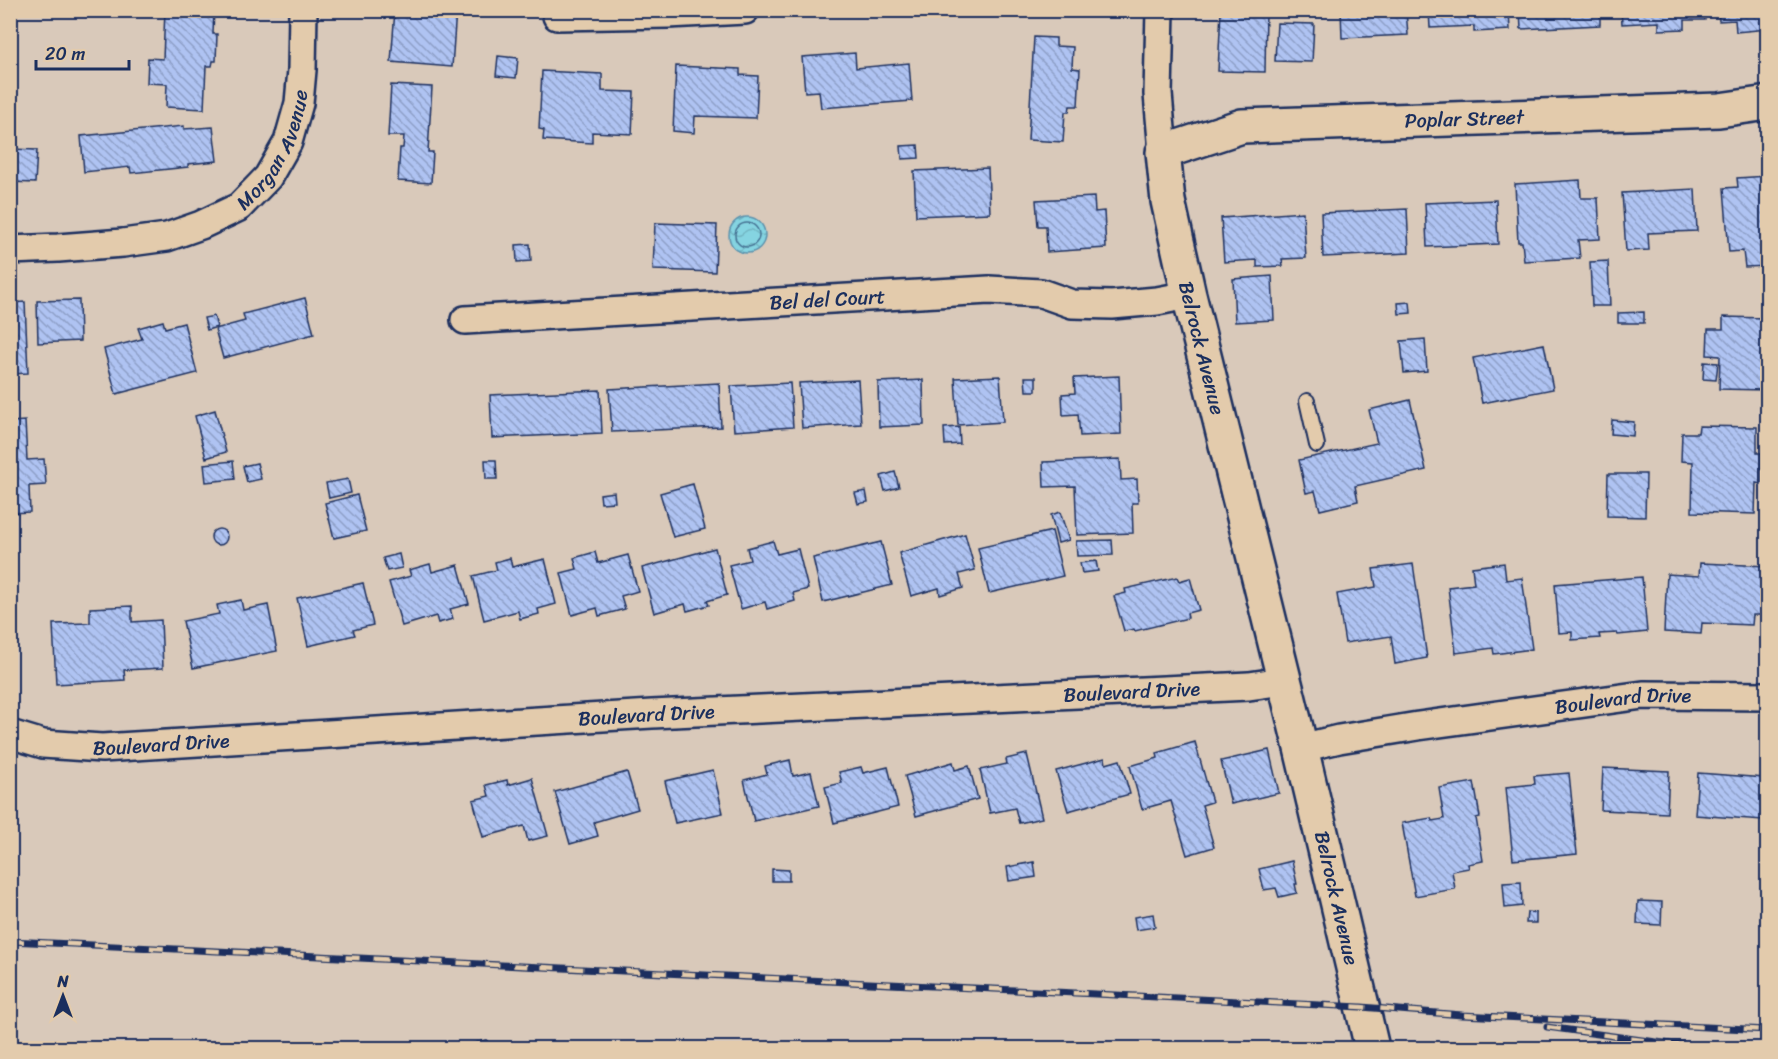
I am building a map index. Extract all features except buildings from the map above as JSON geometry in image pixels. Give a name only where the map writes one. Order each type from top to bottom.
[{"type":"street","name":"Morgan Avenue","points":[[10,250],[123,243],[167,237],[201,225],[238,207],[268,177],[288,142],[299,103],[303,10]]},
{"type":"street","points":[[557,16],[745,10]]},
{"type":"street","name":"Belrock Avenue","points":[[1160,10],[1158,94],[1168,201],[1372,1048]]},
{"type":"street","name":"Poplar Street","points":[[1163,152],[1242,126],[1710,110],[1767,103]]},
{"type":"street","name":"Bel del Court","points":[[465,320],[989,290],[1041,293],[1072,304],[1112,305],[1156,302],[1189,295]]},
{"type":"street","name":"Boulevard Drive","points":[[10,734],[43,744],[102,748],[641,714],[1249,686],[1284,681]]},
{"type":"street","name":"Boulevard Drive","points":[[1301,748],[1418,726],[1643,695],[1767,696]]},
{"type":"lane","points":[[1307,401],[1317,445]]},
{"type":"water","points":[[747,217],[760,222],[765,235],[760,248],[747,253],[734,248],[729,235],[734,222]]},
{"type":"railway","points":[[10,941],[1361,1007],[1462,1015],[1768,1030]]},
{"type":"railway","points":[[1547,1027],[1671,1044],[1762,1048]]}]
